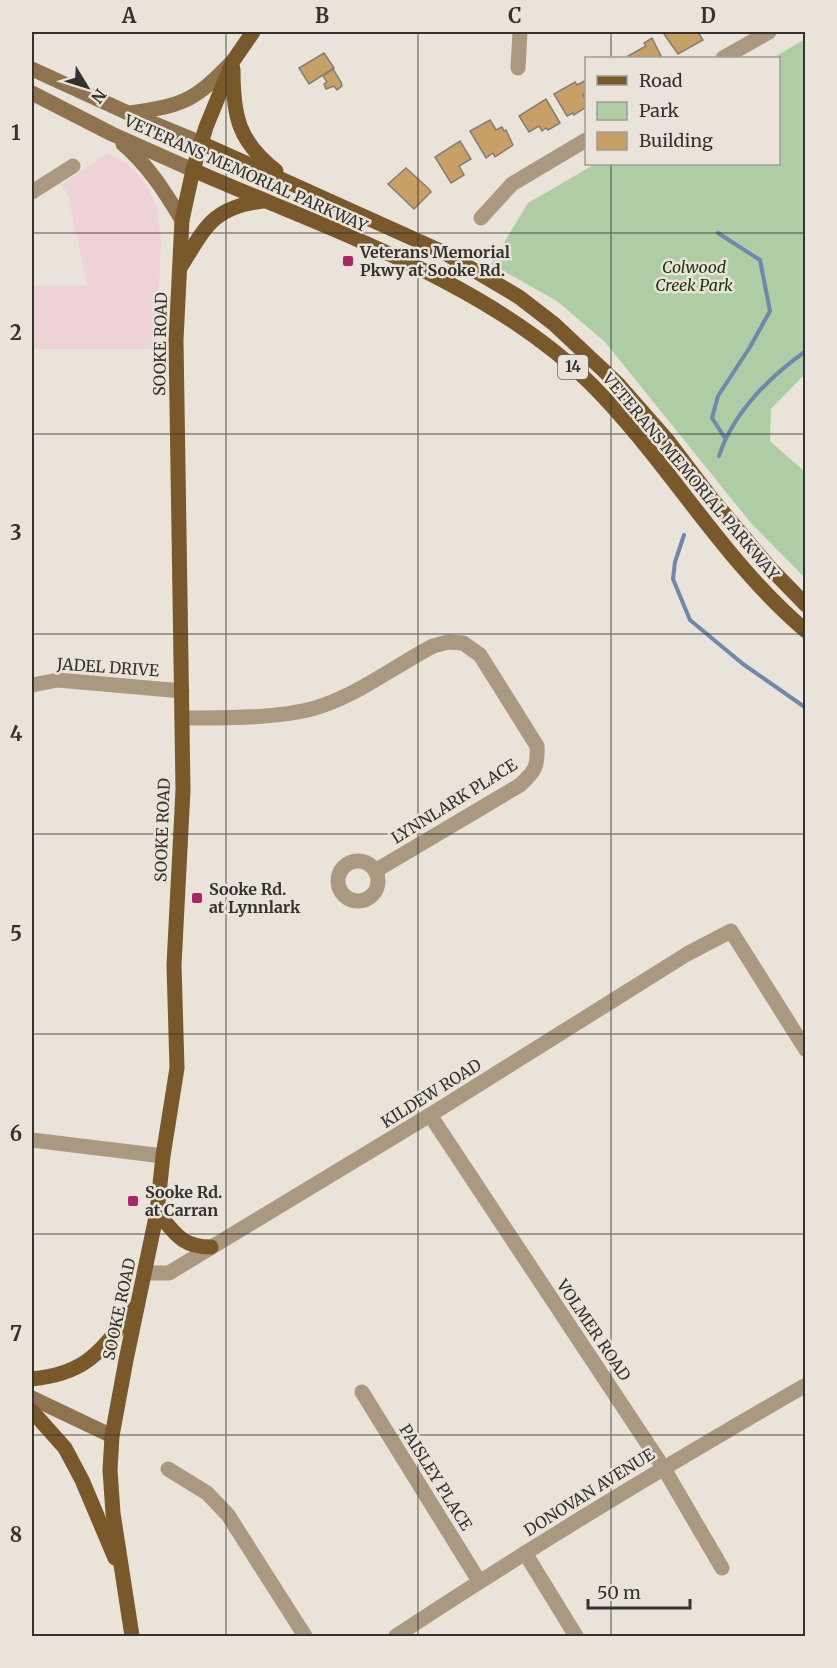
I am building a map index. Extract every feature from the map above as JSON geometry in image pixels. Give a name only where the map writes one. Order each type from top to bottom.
[{"type":"main road","name":"SOOKE ROAD","points":[[132,1636],[113,1513],[110,1470],[112,1436],[157,1212],[177,1068],[174,965],[183,790],[176,340],[182,220],[201,143],[233,61],[253,32]]},
{"type":"main road","points":[[128,113],[164,108],[190,99],[210,85],[233,61]]},
{"type":"main road","points":[[233,61],[234,110],[241,132],[261,159],[298,186]]},
{"type":"main road","name":"VETERANS MEMORIAL PARKWAY","points":[[32,69],[445,253],[519,297],[554,324],[618,384],[668,441],[712,499],[770,568],[806,605]]},
{"type":"main road","name":"VETERANS MEMORIAL PARKWAY","points":[[32,93],[112,134],[371,247],[460,290],[507,318],[563,359],[618,412],[757,584],[806,631]]},
{"type":"main road","points":[[112,134],[146,166],[182,220]]},
{"type":"main road","points":[[179,269],[204,229],[220,214],[243,203],[263,201]]},
{"type":"main road","points":[[157,1212],[184,1242],[192,1246],[210,1246]]},
{"type":"main road","points":[[32,1379],[71,1371],[87,1362],[138,1305]]},
{"type":"main road","points":[[32,1398],[112,1436]]},
{"type":"main road","points":[[32,1411],[65,1448],[82,1480],[125,1582]]},
{"type":"street","points":[[518,68],[520,32]]},
{"type":"street","points":[[725,57],[769,32]]},
{"type":"street","points":[[481,218],[512,184],[585,141]]},
{"type":"street","points":[[32,192],[73,166]]},
{"type":"street","name":"LYNNLARK PLACE","points":[[182,718],[293,713],[322,706],[347,695],[433,645],[448,642],[464,643],[480,655],[537,746],[538,762],[533,773],[520,785],[375,871]]},
{"type":"street","name":"JADEL DRIVE","points":[[32,686],[58,680],[182,691]]},
{"type":"street","name":"KILDEW ROAD","points":[[145,1273],[169,1273],[210,1246],[430,1115],[687,954],[731,931],[806,1050]]},
{"type":"street","name":"VOLMER ROAD","points":[[430,1115],[663,1467],[722,1568]]},
{"type":"street","points":[[32,1140],[163,1156]]},
{"type":"street","name":"DONOVAN AVENUE","points":[[396,1636],[479,1581],[663,1467],[806,1385]]},
{"type":"street","name":"PAISLEY PLACE","points":[[362,1392],[479,1581]]},
{"type":"street","points":[[168,1469],[207,1493],[228,1515],[304,1636]]},
{"type":"street","points":[[525,1552],[576,1636]]},
{"type":"shaded area","points":[[107,153],[127,164],[139,176],[157,209],[161,239],[156,349],[32,349],[32,286],[87,285],[68,194],[62,185]]},
{"type":"green space","name":"Colwood Creek Park","points":[[805,39],[805,374],[771,409],[770,441],[805,472],[805,578],[751,523],[605,342],[557,301],[491,264],[528,203],[593,165],[780,165],[780,57],[775,57]]},
{"type":"building","points":[[698,32],[703,40],[678,54],[664,34]]},
{"type":"building","points":[[652,38],[662,57],[628,57],[646,46],[644,43]]},
{"type":"building","points":[[324,53],[334,68],[309,84],[299,68]]},
{"type":"building","points":[[333,69],[342,86],[337,90],[334,86],[326,89],[324,84],[327,82],[323,76]]},
{"type":"building","points":[[585,81],[583,95],[585,108],[574,115],[573,113],[567,116],[554,94],[575,82],[577,85]]},
{"type":"building","points":[[546,99],[560,123],[548,130],[546,128],[542,131],[539,126],[529,132],[519,116]]},
{"type":"building","points":[[490,120],[496,130],[502,127],[504,131],[506,130],[513,145],[495,157],[493,153],[486,158],[470,131]]},
{"type":"building","points":[[460,141],[471,159],[459,166],[464,175],[451,183],[435,157]]},
{"type":"building","points":[[406,168],[431,192],[414,209],[388,184]]},
{"type":"waterway","points":[[718,233],[760,260],[770,311],[718,396],[712,418],[725,438]]},
{"type":"waterway","points":[[719,456],[733,425],[754,397],[779,372],[806,351]]},
{"type":"waterway","points":[[684,535],[675,562],[673,579],[690,620],[743,664],[806,708]]},
{"type":"place","name":"Veterans Memorial Pkwy at Sooke Rd.","points":[[348,261]]},
{"type":"place","name":"Sooke Rd. at Lynnlark","points":[[197,898]]},
{"type":"place","name":"Sooke Rd. at Carran","points":[[133,1201]]}]
